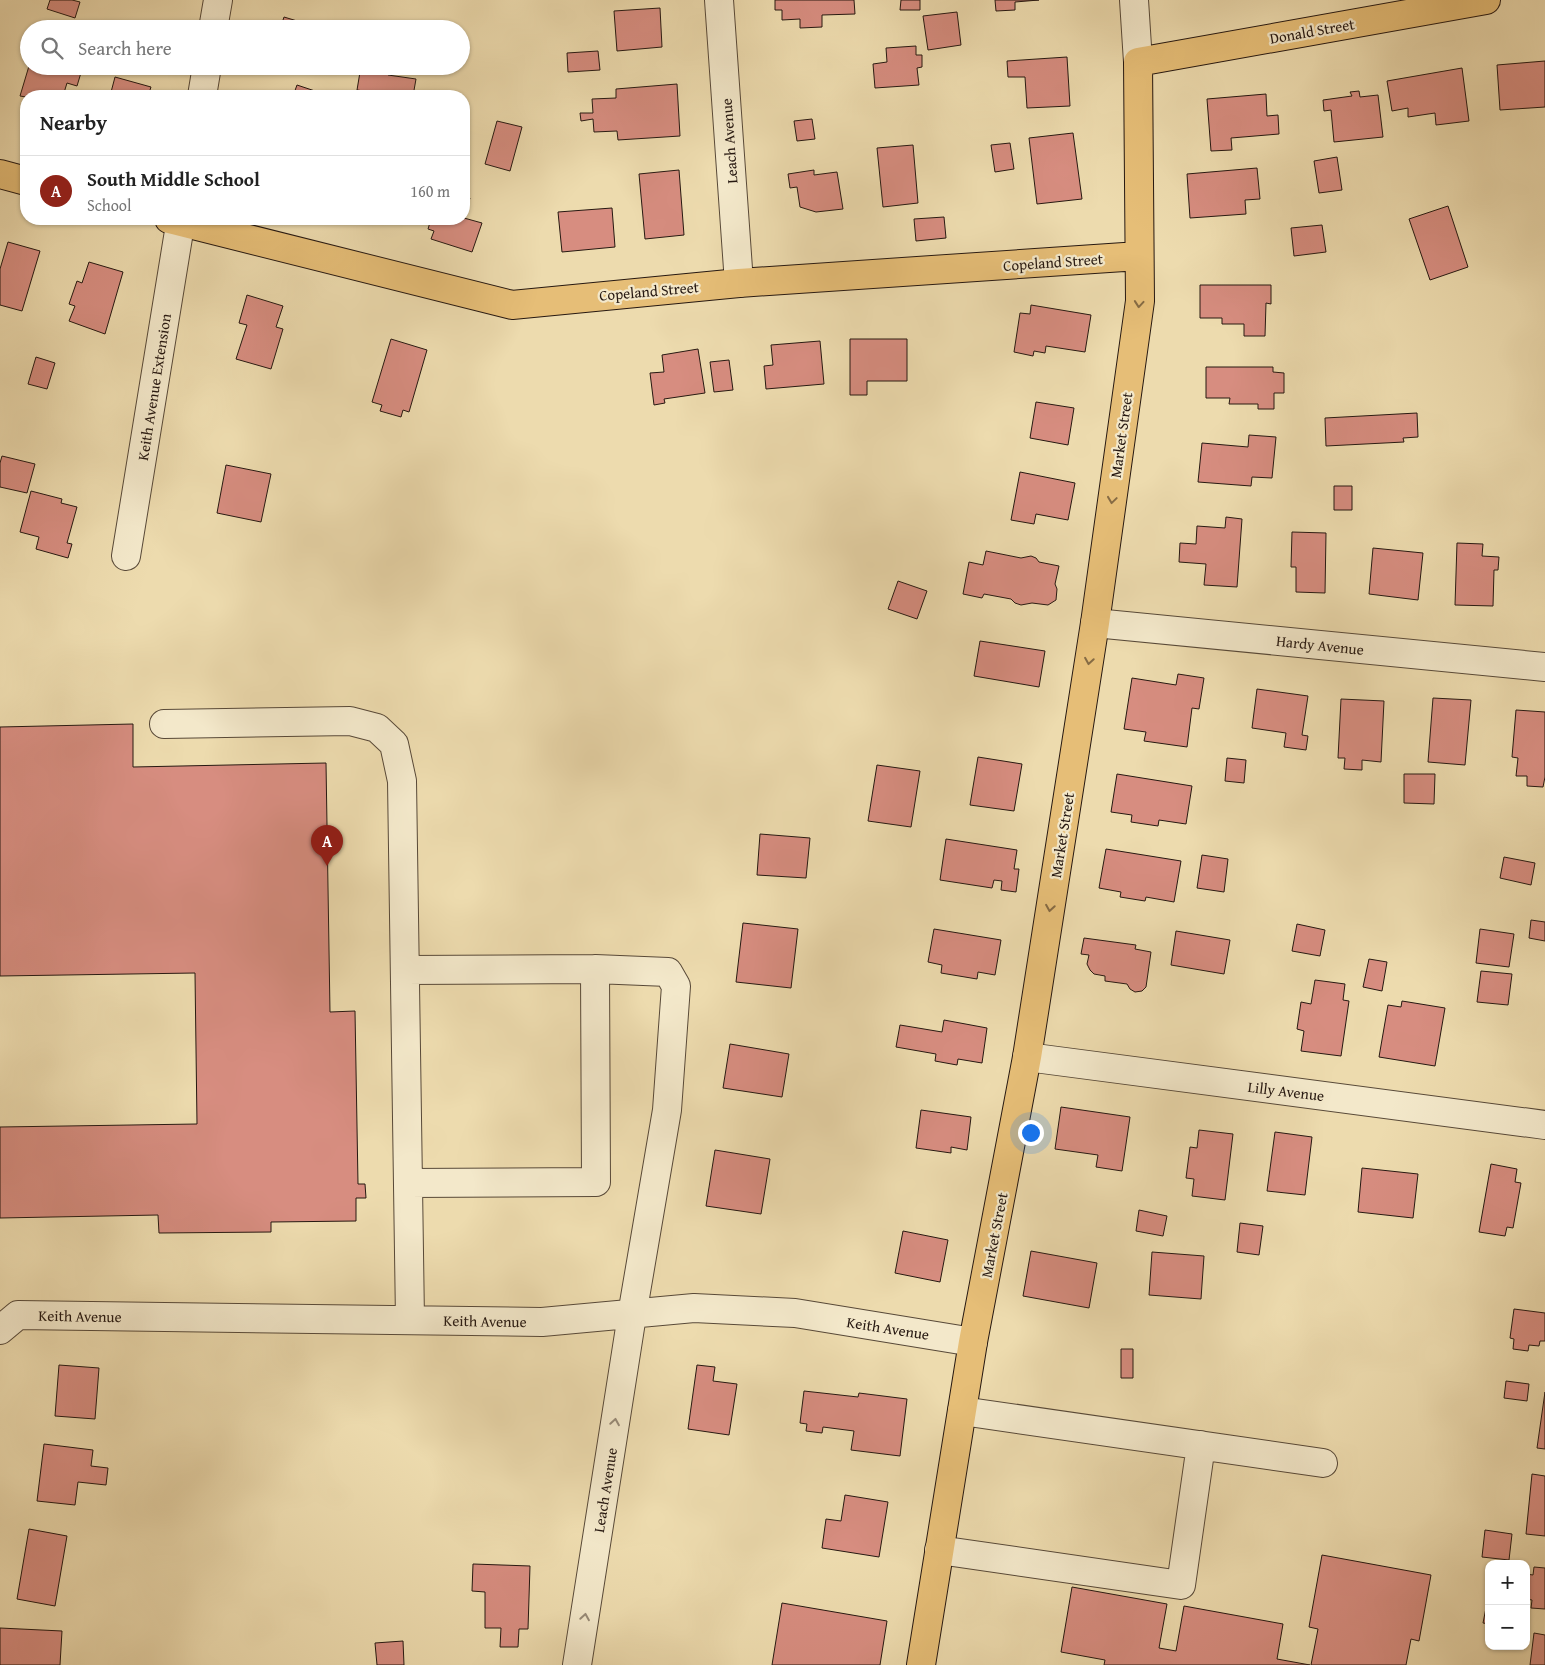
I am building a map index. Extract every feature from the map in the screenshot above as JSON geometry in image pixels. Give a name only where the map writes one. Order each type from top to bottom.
[{"type":"main road","name":"Donald Street","points":[[1138,62],[1486,0]]},
{"type":"main road","name":"Market Street","points":[[921,1665],[974,1342],[1027,1057],[1095,623],[1140,301],[1138,62]]},
{"type":"main road","points":[[0,174],[20,179]]},
{"type":"main road","name":"Copeland Street","points":[[197,225],[512,305],[739,283],[1139,256]]},
{"type":"street","points":[[215,20],[218,0]]},
{"type":"street","name":"Leach Avenue","points":[[719,0],[739,283]]},
{"type":"street","name":"Market Street","points":[[1134,0],[1138,62]]},
{"type":"street","points":[[203,90],[206,75]]},
{"type":"street","name":"Keith Avenue Extension","points":[[126,556],[176,225]]},
{"type":"street","name":"Hardy Avenue","points":[[1095,623],[1545,667]]},
{"type":"street","points":[[164,724],[350,721],[377,728],[394,744],[402,781],[410,1320]]},
{"type":"street","points":[[405,970],[595,969],[596,1182],[408,1183]]},
{"type":"street","name":"Leach Avenue","points":[[578,1665],[632,1315],[667,1110],[676,986],[668,972],[595,969]]},
{"type":"street","name":"Lilly Avenue","points":[[1027,1057],[1545,1125]]},
{"type":"street","name":"Keith Avenue","points":[[0,1330],[18,1315],[542,1322],[694,1308],[795,1313],[974,1342]]},
{"type":"street","points":[[962,1411],[1323,1463]]},
{"type":"street","points":[[939,1550],[1181,1585],[1201,1445]]},
{"type":"building","points":[[50,0],[80,2],[75,18],[47,9]]},
{"type":"building","points":[[775,0],[854,0],[855,14],[822,15],[822,27],[800,28],[800,19],[782,20],[782,10],[775,10]]},
{"type":"building","points":[[901,0],[920,0],[920,10],[900,10]]},
{"type":"building","points":[[995,0],[1039,0],[1015,2],[1015,10],[996,11]]},
{"type":"building","points":[[660,8],[662,47],[617,51],[614,11]]},
{"type":"building","points":[[957,12],[961,45],[928,50],[923,16]]},
{"type":"building","points":[[284,17],[294,20],[283,20]]},
{"type":"building","points":[[916,46],[916,55],[922,55],[922,67],[917,68],[919,85],[875,88],[873,64],[887,62],[886,48]]},
{"type":"building","points":[[598,51],[600,70],[568,72],[567,53]]},
{"type":"building","points":[[1067,57],[1070,106],[1027,108],[1025,77],[1008,77],[1007,61]]},
{"type":"building","points":[[1545,61],[1545,107],[1500,110],[1497,65]]},
{"type":"building","points":[[1462,68],[1469,121],[1436,125],[1435,113],[1408,117],[1408,108],[1392,111],[1387,81]]},
{"type":"building","points":[[26,75],[80,75],[77,86],[67,83],[65,90],[22,90]]},
{"type":"building","points":[[360,75],[388,75],[416,79],[414,90],[357,90]]},
{"type":"building","points":[[115,77],[151,87],[150,90],[112,90]]},
{"type":"building","points":[[677,84],[680,136],[618,140],[617,131],[594,132],[593,119],[581,121],[580,113],[593,113],[592,99],[616,98],[616,89]]},
{"type":"building","points":[[297,85],[312,90],[295,90]]},
{"type":"building","points":[[1359,91],[1360,97],[1378,95],[1383,137],[1334,142],[1331,110],[1324,111],[1323,100],[1352,96],[1350,92]]},
{"type":"building","points":[[1266,94],[1267,116],[1278,115],[1279,134],[1231,138],[1232,150],[1211,151],[1207,99]]},
{"type":"building","points":[[812,119],[815,139],[797,141],[794,121]]},
{"type":"building","points":[[497,121],[522,127],[510,171],[485,164]]},
{"type":"building","points":[[1073,133],[1082,199],[1037,204],[1029,138]]},
{"type":"building","points":[[1010,143],[1014,169],[995,172],[991,145]]},
{"type":"building","points":[[913,145],[918,203],[883,207],[877,148]]},
{"type":"building","points":[[1337,157],[1342,190],[1319,193],[1314,161]]},
{"type":"building","points":[[1257,168],[1260,199],[1245,200],[1246,214],[1190,218],[1187,174]]},
{"type":"building","points":[[679,170],[684,235],[645,239],[639,174]]},
{"type":"building","points":[[814,170],[814,175],[837,172],[843,209],[816,212],[800,207],[797,187],[790,188],[788,174]]},
{"type":"building","points":[[1448,206],[1468,267],[1430,280],[1409,219]]},
{"type":"building","points":[[612,208],[615,247],[562,252],[558,212]]},
{"type":"building","points":[[944,217],[946,238],[916,241],[914,219]]},
{"type":"building","points":[[470,220],[482,223],[472,252],[431,239],[434,231],[428,229],[429,225],[470,225]]},
{"type":"building","points":[[1322,225],[1326,252],[1294,256],[1291,228]]},
{"type":"building","points":[[8,242],[40,251],[22,311],[0,305],[0,269]]},
{"type":"building","points":[[89,262],[123,272],[105,334],[69,321],[75,306],[69,304],[77,281],[82,283]]},
{"type":"building","points":[[1200,285],[1271,285],[1271,304],[1266,303],[1265,336],[1244,336],[1244,324],[1222,324],[1222,318],[1200,318]]},
{"type":"building","points":[[247,295],[283,306],[276,327],[283,329],[271,369],[236,359],[247,325],[239,323]]},
{"type":"building","points":[[1031,305],[1091,315],[1085,352],[1046,346],[1045,353],[1034,351],[1033,356],[1014,352],[1020,313],[1030,314]]},
{"type":"building","points":[[391,339],[427,350],[409,412],[403,410],[401,417],[380,411],[382,405],[372,402]]},
{"type":"building","points":[[850,339],[907,339],[907,381],[867,381],[867,395],[850,395]]},
{"type":"building","points":[[820,341],[824,384],[766,389],[764,366],[773,365],[771,345]]},
{"type":"building","points":[[698,349],[705,393],[664,399],[665,403],[654,405],[650,373],[664,372],[662,355]]},
{"type":"building","points":[[36,357],[55,363],[47,389],[28,384]]},
{"type":"building","points":[[729,360],[733,390],[714,392],[710,362]]},
{"type":"building","points":[[1206,367],[1273,367],[1273,372],[1284,373],[1284,393],[1274,393],[1274,409],[1258,409],[1258,404],[1229,404],[1230,398],[1206,398]]},
{"type":"building","points":[[1036,402],[1074,408],[1068,445],[1030,438]]},
{"type":"building","points":[[1417,413],[1418,437],[1403,438],[1404,442],[1326,446],[1325,418]]},
{"type":"building","points":[[1249,435],[1276,437],[1272,478],[1252,477],[1251,486],[1198,482],[1202,443],[1248,447]]},
{"type":"building","points":[[2,456],[35,464],[27,493],[0,487],[0,463]]},
{"type":"building","points":[[226,465],[271,474],[261,522],[217,513]]},
{"type":"building","points":[[1020,472],[1075,483],[1068,520],[1036,514],[1034,524],[1011,520]]},
{"type":"building","points":[[1334,486],[1352,486],[1352,510],[1334,510]]},
{"type":"building","points":[[31,491],[62,499],[61,503],[77,507],[67,543],[72,544],[68,558],[36,549],[39,537],[20,532]]},
{"type":"building","points":[[1226,517],[1242,519],[1237,587],[1204,585],[1206,564],[1179,562],[1180,543],[1196,544],[1197,526],[1225,528]]},
{"type":"building","points":[[1292,532],[1326,533],[1325,593],[1296,592],[1296,567],[1291,567]]},
{"type":"building","points":[[1457,543],[1483,544],[1482,556],[1499,557],[1498,570],[1494,570],[1493,606],[1455,605]]},
{"type":"building","points":[[1373,548],[1423,553],[1418,600],[1369,594]]},
{"type":"building","points":[[986,551],[1021,558],[1031,556],[1039,562],[1059,566],[1055,584],[1057,589],[1056,600],[1048,605],[1032,603],[1021,605],[1011,599],[984,594],[982,598],[963,594],[969,562],[983,565]]},
{"type":"building","points":[[898,581],[927,591],[917,619],[888,609]]},
{"type":"building","points":[[980,641],[1045,651],[1039,687],[974,676]]},
{"type":"building","points":[[1178,674],[1204,678],[1199,709],[1192,708],[1187,747],[1144,741],[1146,732],[1124,729],[1132,678],[1176,685]]},
{"type":"building","points":[[1257,689],[1308,696],[1302,735],[1308,736],[1306,750],[1284,747],[1286,733],[1252,728]]},
{"type":"building","points":[[1433,698],[1471,700],[1465,765],[1428,762]]},
{"type":"building","points":[[1341,699],[1384,701],[1381,762],[1362,760],[1362,770],[1344,769],[1345,758],[1338,758]]},
{"type":"building","points":[[1516,710],[1545,712],[1545,777],[1543,787],[1527,786],[1527,776],[1516,776],[1518,758],[1512,757]]},
{"type":"building","points":[[133,724],[133,767],[326,763],[330,1012],[355,1011],[358,1184],[365,1184],[366,1198],[356,1198],[356,1221],[271,1222],[271,1232],[159,1233],[158,1215],[0,1218],[0,1127],[197,1124],[195,973],[0,976],[0,727]]},
{"type":"building","points":[[978,757],[1022,764],[1014,811],[970,805]]},
{"type":"building","points":[[1227,758],[1246,760],[1244,783],[1225,781]]},
{"type":"building","points":[[877,765],[920,771],[911,827],[868,821]]},
{"type":"building","points":[[1117,774],[1192,786],[1186,824],[1159,820],[1158,826],[1131,822],[1132,815],[1111,812]]},
{"type":"building","points":[[1404,774],[1435,774],[1434,804],[1404,803]]},
{"type":"building","points":[[760,834],[810,838],[806,878],[757,875]]},
{"type":"building","points":[[946,839],[1017,850],[1014,869],[1019,869],[1016,892],[1001,890],[1002,881],[994,880],[992,888],[940,880]]},
{"type":"building","points":[[1106,849],[1181,861],[1174,902],[1146,897],[1145,901],[1120,897],[1121,892],[1099,888]]},
{"type":"building","points":[[1202,855],[1228,859],[1224,892],[1197,888]]},
{"type":"building","points":[[1504,857],[1535,863],[1531,885],[1500,878]]},
{"type":"building","points":[[1531,920],[1545,922],[1545,941],[1529,938]]},
{"type":"building","points":[[743,923],[798,929],[791,988],[736,982]]},
{"type":"building","points":[[1297,924],[1325,930],[1320,956],[1292,951]]},
{"type":"building","points":[[934,929],[1001,940],[995,975],[978,972],[977,979],[941,973],[942,965],[928,962]]},
{"type":"building","points":[[1480,929],[1514,934],[1509,967],[1476,963]]},
{"type":"building","points":[[1176,931],[1230,940],[1224,974],[1171,965]]},
{"type":"building","points":[[1084,938],[1136,945],[1135,949],[1151,952],[1146,987],[1142,991],[1135,992],[1127,984],[1105,981],[1105,976],[1094,974],[1087,964],[1089,955],[1081,954]]},
{"type":"building","points":[[1369,959],[1387,962],[1382,991],[1363,987]]},
{"type":"building","points":[[1481,971],[1512,974],[1508,1005],[1477,1002]]},
{"type":"building","points":[[1315,980],[1345,984],[1343,1000],[1349,1001],[1341,1056],[1301,1051],[1304,1031],[1297,1029],[1301,1002],[1311,1004]]},
{"type":"building","points":[[1402,1001],[1445,1008],[1435,1066],[1379,1057],[1388,1005],[1401,1007]]},
{"type":"building","points":[[944,1020],[987,1028],[982,1063],[958,1059],[957,1065],[935,1061],[936,1054],[896,1047],[900,1025],[942,1032]]},
{"type":"building","points":[[730,1044],[789,1054],[782,1097],[723,1088]]},
{"type":"building","points":[[1061,1107],[1130,1117],[1122,1171],[1096,1167],[1098,1155],[1055,1149]]},
{"type":"building","points":[[921,1110],[971,1117],[967,1150],[951,1147],[951,1153],[916,1148]]},
{"type":"building","points":[[1199,1130],[1233,1134],[1225,1200],[1192,1196],[1194,1179],[1186,1178],[1190,1147],[1197,1148]]},
{"type":"building","points":[[1275,1132],[1312,1137],[1305,1195],[1267,1191]]},
{"type":"building","points":[[715,1150],[770,1159],[761,1214],[706,1206]]},
{"type":"building","points":[[1491,1164],[1517,1169],[1515,1182],[1521,1183],[1513,1228],[1507,1227],[1505,1236],[1479,1232]]},
{"type":"building","points":[[1362,1168],[1418,1174],[1413,1218],[1358,1212]]},
{"type":"building","points":[[1139,1210],[1167,1216],[1163,1236],[1136,1231]]},
{"type":"building","points":[[1240,1223],[1263,1226],[1259,1255],[1237,1252]]},
{"type":"building","points":[[903,1231],[948,1240],[940,1282],[895,1273]]},
{"type":"building","points":[[1031,1251],[1097,1263],[1089,1308],[1023,1296]]},
{"type":"building","points":[[1152,1252],[1204,1256],[1201,1299],[1149,1295]]},
{"type":"building","points":[[1514,1309],[1545,1313],[1545,1341],[1540,1341],[1539,1346],[1529,1345],[1528,1351],[1513,1349],[1514,1339],[1510,1338]]},
{"type":"building","points":[[1121,1349],[1133,1349],[1133,1378],[1121,1378]]},
{"type":"building","points":[[59,1365],[99,1368],[95,1419],[55,1416]]},
{"type":"building","points":[[697,1365],[715,1367],[713,1381],[737,1384],[729,1435],[688,1429]]},
{"type":"building","points":[[1506,1381],[1529,1384],[1527,1401],[1504,1398]]},
{"type":"building","points":[[804,1391],[858,1397],[859,1393],[907,1399],[900,1456],[851,1450],[854,1431],[823,1427],[822,1433],[806,1431],[807,1424],[800,1423]]},
{"type":"building","points":[[1545,1392],[1545,1449],[1537,1448]]},
{"type":"building","points":[[44,1444],[93,1450],[91,1466],[108,1468],[106,1485],[78,1482],[75,1505],[37,1501]]},
{"type":"building","points":[[1532,1474],[1545,1476],[1545,1536],[1526,1534]]},
{"type":"building","points":[[845,1495],[888,1502],[879,1557],[822,1548],[826,1519],[841,1521]]},
{"type":"building","points":[[29,1529],[67,1536],[55,1606],[17,1599]]},
{"type":"building","points":[[1485,1530],[1512,1534],[1509,1560],[1482,1557]]},
{"type":"building","points":[[1322,1555],[1431,1575],[1419,1641],[1411,1639],[1406,1665],[1311,1665],[1318,1629],[1309,1627]]},
{"type":"building","points":[[473,1564],[530,1566],[528,1629],[519,1629],[518,1647],[500,1647],[501,1628],[485,1628],[485,1592],[472,1591]]},
{"type":"building","points":[[1534,1567],[1545,1568],[1545,1609],[1531,1608],[1530,1575],[1533,1575]]},
{"type":"building","points":[[1072,1587],[1167,1604],[1159,1648],[1176,1651],[1184,1606],[1283,1624],[1277,1659],[1310,1665],[1104,1665],[1105,1660],[1061,1652]]},
{"type":"building","points":[[782,1603],[887,1621],[880,1665],[772,1665]]},
{"type":"building","points":[[0,1628],[62,1631],[60,1665],[0,1665]]},
{"type":"building","points":[[1534,1633],[1545,1635],[1545,1665],[1530,1665]]},
{"type":"building","points":[[403,1641],[404,1665],[377,1665],[375,1643]]},
{"type":"place","name":"South Middle School","points":[[327,866]]}]
